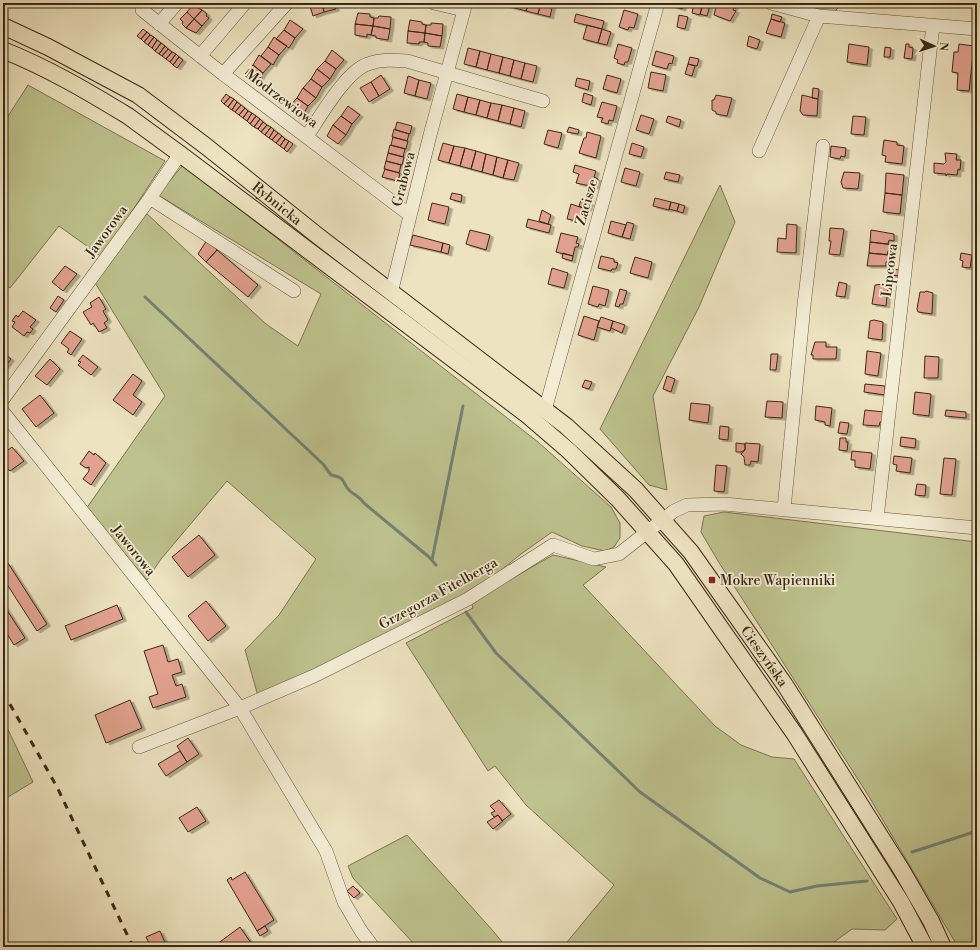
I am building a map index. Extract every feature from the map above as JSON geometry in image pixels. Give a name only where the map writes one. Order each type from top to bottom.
[{"type":"main road","name":"Rybnicka","points":[[3,26],[48,47],[138,95],[207,147],[536,410]]},
{"type":"main road","name":"Rybnicka","points":[[3,50],[37,63],[70,80],[128,116],[536,410]]},
{"type":"main road","name":"Cieszyńska","points":[[536,410],[595,451],[664,520],[712,580],[785,685],[900,869],[931,921],[943,947]]},
{"type":"main road","name":"Cieszyńska","points":[[536,410],[569,450],[648,532],[676,564],[794,733],[894,889],[925,947]]},
{"type":"street","name":"Modrzewiowa","points":[[142,3],[142,10],[159,24],[410,215]]},
{"type":"street","points":[[159,24],[177,3]]},
{"type":"street","points":[[200,56],[246,3]]},
{"type":"street","points":[[223,74],[287,3]]},
{"type":"street","points":[[434,3],[465,6]]},
{"type":"street","name":"Zacisze","points":[[536,410],[658,3]]},
{"type":"street","points":[[771,3],[820,16],[977,29]]},
{"type":"street","name":"Grabowa","points":[[391,293],[465,6]]},
{"type":"street","points":[[759,151],[820,16]]},
{"type":"street","name":"Lipcowa","points":[[877,518],[933,25]]},
{"type":"street","points":[[307,136],[349,76],[366,64],[387,60],[407,61],[543,101]]},
{"type":"street","points":[[784,509],[804,305],[823,146]]},
{"type":"street","name":"Jaworowa","points":[[3,399],[150,198],[180,154]]},
{"type":"street","points":[[150,198],[294,291]]},
{"type":"street","name":"Jaworowa","points":[[3,412],[240,708]]},
{"type":"street","points":[[648,532],[687,504],[724,504],[977,528]]},
{"type":"street","name":"Grzegorza Fitelberga","points":[[139,747],[240,708],[314,676],[468,599],[553,545],[594,559],[619,554],[648,532]]},
{"type":"street","points":[[240,708],[326,852],[344,902],[361,931],[373,947]]},
{"type":"green space","points":[[786,3],[843,3],[831,15]]},
{"type":"green space","points":[[28,85],[165,161],[102,257],[59,226],[10,288],[3,283],[3,124]]},
{"type":"green space","points":[[183,165],[538,442],[611,507],[620,523],[620,538],[614,547],[605,551],[582,546],[552,532],[521,554],[478,589],[354,652],[258,696],[245,650],[279,615],[316,559],[227,481],[161,559],[147,580],[86,509],[165,396],[94,281],[146,213],[266,324],[298,346],[321,294],[158,195]]},
{"type":"green space","points":[[720,185],[735,222],[699,307],[653,396],[667,490],[649,485],[600,429]]},
{"type":"green space","points":[[724,512],[977,542],[977,931],[972,939],[976,947],[958,947],[868,795],[701,532],[704,516]]},
{"type":"green space","points":[[553,555],[606,567],[583,585],[715,726],[741,745],[772,757],[794,759],[897,919],[885,930],[852,929],[827,947],[563,947],[614,885],[526,805],[495,766],[488,771],[406,643],[473,608],[471,602]]},
{"type":"green space","points":[[3,719],[33,782],[3,800]]},
{"type":"green space","points":[[407,835],[506,947],[417,947],[353,878],[348,866]]},
{"type":"building","points":[[309,3],[322,3],[324,12],[313,16]]},
{"type":"building","points":[[322,3],[334,3],[336,9],[324,12]]},
{"type":"building","points":[[504,3],[517,3],[515,8],[504,5]]},
{"type":"building","points":[[517,3],[529,3],[526,11],[515,8]]},
{"type":"building","points":[[529,3],[541,3],[538,14],[526,11]]},
{"type":"building","points":[[541,3],[553,3],[550,17],[538,14]]},
{"type":"building","points":[[670,3],[684,3],[682,9],[669,5]]},
{"type":"building","points":[[694,3],[703,3],[700,15],[692,13]]},
{"type":"building","points":[[717,3],[735,6],[733,10],[736,11],[730,21],[714,15]]},
{"type":"building","points":[[703,4],[710,5],[707,16],[700,14]]},
{"type":"building","points":[[193,5],[202,10],[194,19],[187,12]]},
{"type":"building","points":[[202,10],[209,18],[202,26],[194,19]]},
{"type":"building","points":[[624,10],[638,14],[634,28],[629,27],[628,30],[619,27]]},
{"type":"building","points":[[187,12],[194,19],[186,28],[180,19]]},
{"type":"building","points":[[358,13],[370,14],[370,17],[374,18],[373,26],[355,24]]},
{"type":"building","points":[[576,14],[604,21],[602,29],[574,22]]},
{"type":"building","points":[[772,14],[782,17],[780,22],[771,19]]},
{"type":"building","points":[[679,15],[688,17],[685,29],[677,27]]},
{"type":"building","points":[[379,16],[391,17],[390,29],[373,26],[374,18],[378,18]]},
{"type":"building","points":[[194,19],[202,26],[196,33],[186,28]]},
{"type":"building","points":[[771,19],[785,23],[781,37],[766,33]]},
{"type":"building","points":[[290,20],[303,29],[295,38],[284,30]]},
{"type":"building","points":[[410,20],[422,22],[422,24],[426,25],[425,33],[408,31]]},
{"type":"building","points":[[431,23],[443,24],[442,36],[425,33],[426,25],[431,25]]},
{"type":"building","points":[[355,24],[373,26],[371,35],[367,34],[367,37],[355,35]]},
{"type":"building","points":[[587,25],[602,29],[598,43],[583,39]]},
{"type":"building","points":[[373,26],[390,29],[388,40],[376,38],[376,36],[371,35]]},
{"type":"building","points":[[143,29],[147,32],[141,39],[137,36]]},
{"type":"building","points":[[602,29],[611,32],[607,45],[598,43]]},
{"type":"building","points":[[284,30],[295,38],[289,48],[276,39]]},
{"type":"building","points":[[408,31],[425,33],[424,42],[419,42],[419,44],[407,43]]},
{"type":"building","points":[[147,32],[150,35],[144,42],[141,39]]},
{"type":"building","points":[[425,33],[442,36],[440,47],[428,46],[428,43],[424,42]]},
{"type":"building","points":[[150,35],[154,37],[148,45],[144,42]]},
{"type":"building","points":[[749,36],[760,40],[757,49],[747,46]]},
{"type":"building","points":[[154,37],[157,40],[152,48],[148,45]]},
{"type":"building","points":[[274,37],[287,46],[279,55],[268,47]]},
{"type":"building","points":[[157,40],[161,43],[155,51],[152,48]]},
{"type":"building","points":[[161,43],[165,46],[159,54],[155,51]]},
{"type":"building","points":[[618,44],[632,48],[628,62],[625,62],[624,65],[617,63],[618,60],[614,58]]},
{"type":"building","points":[[849,44],[869,47],[867,65],[847,62]]},
{"type":"building","points":[[906,44],[909,44],[909,47],[913,48],[912,59],[904,58]]},
{"type":"building","points":[[959,44],[974,46],[969,91],[957,90],[958,73],[952,72],[954,52],[958,52]]},
{"type":"building","points":[[165,46],[168,49],[162,56],[159,54]]},
{"type":"building","points":[[268,47],[279,55],[273,65],[261,56]]},
{"type":"building","points":[[885,47],[891,48],[890,57],[884,57]]},
{"type":"building","points":[[468,48],[480,51],[476,67],[464,64]]},
{"type":"building","points":[[168,49],[172,52],[166,59],[162,56]]},
{"type":"building","points":[[332,50],[344,60],[336,69],[325,61]]},
{"type":"building","points":[[480,51],[491,54],[487,70],[476,67]]},
{"type":"building","points":[[656,51],[674,56],[672,64],[669,63],[667,69],[652,65]]},
{"type":"building","points":[[172,52],[176,54],[170,62],[166,59]]},
{"type":"building","points":[[176,54],[179,57],[173,65],[170,62]]},
{"type":"building","points":[[491,54],[503,57],[499,73],[487,70]]},
{"type":"building","points":[[259,55],[271,64],[263,73],[253,65]]},
{"type":"building","points":[[179,57],[183,60],[177,68],[173,65]]},
{"type":"building","points":[[503,57],[514,60],[510,76],[499,73]]},
{"type":"building","points":[[690,57],[699,59],[697,66],[688,64]]},
{"type":"building","points":[[514,60],[525,63],[521,79],[510,76]]},
{"type":"building","points":[[325,61],[336,69],[330,79],[317,69]]},
{"type":"building","points":[[525,63],[537,66],[533,82],[521,79]]},
{"type":"building","points":[[688,64],[695,66],[692,76],[685,74]]},
{"type":"building","points":[[253,65],[263,73],[257,83],[245,74]]},
{"type":"building","points":[[317,69],[330,79],[322,87],[311,79]]},
{"type":"building","points":[[651,72],[666,75],[663,91],[648,88]]},
{"type":"building","points":[[381,75],[390,89],[379,96],[371,82]]},
{"type":"building","points":[[607,75],[621,79],[617,93],[603,89]]},
{"type":"building","points":[[408,76],[419,80],[415,96],[404,93]]},
{"type":"building","points":[[577,78],[590,81],[588,90],[575,86]]},
{"type":"building","points":[[311,79],[322,87],[316,98],[303,88]]},
{"type":"building","points":[[419,80],[431,83],[427,99],[415,96]]},
{"type":"building","points":[[371,82],[379,96],[369,102],[360,88]]},
{"type":"building","points":[[303,88],[316,98],[308,106],[297,98]]},
{"type":"building","points":[[813,88],[819,89],[818,99],[812,98]]},
{"type":"building","points":[[584,93],[593,96],[591,105],[582,102]]},
{"type":"building","points":[[226,94],[230,97],[224,104],[221,101]]},
{"type":"building","points":[[457,94],[468,97],[464,112],[453,109]]},
{"type":"building","points":[[716,95],[732,98],[727,116],[716,114],[716,112],[712,110],[712,100],[714,100]]},
{"type":"building","points":[[802,95],[818,99],[817,116],[803,115],[800,111]]},
{"type":"building","points":[[230,97],[234,99],[228,107],[224,104]]},
{"type":"building","points":[[468,97],[480,100],[476,115],[464,112]]},
{"type":"building","points":[[297,98],[308,106],[302,117],[289,107]]},
{"type":"building","points":[[234,99],[237,102],[232,110],[228,107]]},
{"type":"building","points":[[480,100],[491,103],[487,118],[476,115]]},
{"type":"building","points":[[237,102],[241,105],[235,112],[232,110]]},
{"type":"building","points":[[602,102],[617,106],[613,121],[609,120],[608,124],[601,122],[603,118],[597,117]]},
{"type":"building","points":[[491,103],[502,105],[498,121],[487,118]]},
{"type":"building","points":[[241,105],[245,108],[239,115],[235,112]]},
{"type":"building","points":[[502,105],[514,108],[510,124],[498,121]]},
{"type":"building","points":[[348,106],[360,115],[352,124],[341,116]]},
{"type":"building","points":[[245,108],[248,111],[243,118],[239,115]]},
{"type":"building","points":[[514,108],[525,111],[521,127],[510,124]]},
{"type":"building","points":[[248,111],[252,113],[247,121],[243,118]]},
{"type":"building","points":[[252,113],[256,116],[250,124],[247,121]]},
{"type":"building","points":[[641,115],[654,119],[649,134],[636,130]]},
{"type":"building","points":[[256,116],[260,119],[254,127],[250,124]]},
{"type":"building","points":[[341,116],[352,124],[346,135],[333,125]]},
{"type":"building","points":[[668,116],[681,120],[679,127],[666,122]]},
{"type":"building","points":[[853,116],[866,117],[864,135],[851,134]]},
{"type":"building","points":[[260,119],[263,122],[258,129],[254,127]]},
{"type":"building","points":[[263,122],[267,125],[261,132],[258,129]]},
{"type":"building","points":[[397,122],[412,126],[410,134],[395,130]]},
{"type":"building","points":[[267,125],[271,127],[265,135],[261,132]]},
{"type":"building","points":[[333,125],[346,135],[338,144],[327,136]]},
{"type":"building","points":[[271,127],[274,130],[269,138],[265,135]]},
{"type":"building","points":[[569,127],[579,130],[578,134],[567,132]]},
{"type":"building","points":[[394,129],[409,134],[407,141],[392,137]]},
{"type":"building","points":[[274,130],[278,133],[272,140],[269,138]]},
{"type":"building","points":[[548,130],[562,133],[558,148],[544,144]]},
{"type":"building","points":[[587,132],[601,136],[596,158],[579,153],[584,138],[586,138]]},
{"type":"building","points":[[278,133],[282,136],[276,143],[272,140]]},
{"type":"building","points":[[282,136],[285,139],[280,146],[276,143]]},
{"type":"building","points":[[393,137],[408,141],[406,149],[391,145]]},
{"type":"building","points":[[285,139],[289,141],[284,149],[280,146]]},
{"type":"building","points":[[884,140],[897,142],[897,145],[904,146],[902,164],[885,162],[886,156],[882,155]]},
{"type":"building","points":[[289,141],[293,144],[287,152],[284,149]]},
{"type":"building","points":[[443,143],[454,146],[449,163],[438,160]]},
{"type":"building","points":[[632,143],[644,147],[641,157],[629,154]]},
{"type":"building","points":[[390,145],[405,149],[403,157],[388,153]]},
{"type":"building","points":[[454,146],[465,148],[460,166],[449,163]]},
{"type":"building","points":[[831,146],[846,148],[845,157],[841,156],[840,159],[830,157]]},
{"type":"building","points":[[465,148],[476,151],[471,169],[460,166]]},
{"type":"building","points":[[476,151],[486,154],[482,172],[471,169]]},
{"type":"building","points":[[388,153],[404,157],[402,165],[386,161]]},
{"type":"building","points":[[945,153],[957,154],[956,160],[961,160],[960,170],[958,169],[957,175],[947,174],[946,176],[946,174],[934,173],[934,163],[944,164],[946,162]]},
{"type":"building","points":[[486,154],[497,157],[493,175],[482,172]]},
{"type":"building","points":[[497,157],[508,160],[503,178],[493,175]]},
{"type":"building","points":[[508,160],[519,163],[514,180],[503,178]]},
{"type":"building","points":[[386,161],[401,165],[399,173],[384,169]]},
{"type":"building","points":[[575,165],[596,171],[594,177],[598,179],[595,187],[576,183],[579,174],[573,172]]},
{"type":"building","points":[[625,168],[640,172],[636,186],[621,182]]},
{"type":"building","points":[[385,169],[400,173],[398,181],[382,177]]},
{"type":"building","points":[[666,172],[680,175],[678,182],[664,179]]},
{"type":"building","points":[[844,172],[860,173],[858,189],[843,188],[841,182]]},
{"type":"building","points":[[886,173],[904,175],[902,195],[885,193]]},
{"type":"building","points":[[452,193],[462,195],[461,202],[450,199]]},
{"type":"building","points":[[885,193],[902,195],[900,214],[883,212]]},
{"type":"building","points":[[655,198],[671,202],[669,210],[653,206]]},
{"type":"building","points":[[581,200],[590,203],[588,209],[579,206]]},
{"type":"building","points":[[671,202],[679,204],[677,211],[669,209]]},
{"type":"building","points":[[432,203],[449,207],[445,224],[428,220]]},
{"type":"building","points":[[571,204],[586,209],[582,222],[567,219]]},
{"type":"building","points":[[679,204],[685,206],[683,213],[677,211]]},
{"type":"building","points":[[542,210],[551,215],[548,224],[539,221]]},
{"type":"building","points":[[528,219],[551,225],[549,233],[526,227]]},
{"type":"building","points":[[611,221],[626,225],[622,237],[608,233]]},
{"type":"building","points":[[627,222],[634,224],[630,239],[622,237]]},
{"type":"building","points":[[787,224],[797,225],[796,253],[777,252],[778,238],[786,239]]},
{"type":"building","points":[[830,228],[844,229],[840,255],[829,254],[831,241],[829,241]]},
{"type":"building","points":[[470,230],[490,235],[486,250],[466,244]]},
{"type":"building","points":[[871,230],[894,234],[894,241],[889,240],[888,244],[870,242]]},
{"type":"building","points":[[561,233],[578,237],[576,243],[579,244],[578,247],[575,247],[573,256],[556,252]]},
{"type":"building","points":[[413,235],[443,243],[441,252],[410,245]]},
{"type":"building","points":[[207,240],[217,250],[206,262],[198,254]]},
{"type":"building","points":[[870,242],[893,245],[892,251],[888,251],[887,255],[869,253]]},
{"type":"building","points":[[443,243],[450,245],[448,254],[441,252]]},
{"type":"building","points":[[217,250],[258,285],[248,297],[206,262]]},
{"type":"building","points":[[563,253],[573,256],[572,261],[562,258]]},
{"type":"building","points":[[869,253],[892,255],[891,262],[886,262],[886,266],[867,266]]},
{"type":"building","points":[[961,253],[972,255],[970,268],[962,267],[963,261],[960,260]]},
{"type":"building","points":[[601,256],[614,259],[614,262],[618,263],[616,269],[612,269],[611,271],[598,268]]},
{"type":"building","points":[[635,257],[652,262],[648,278],[630,273]]},
{"type":"building","points":[[65,266],[77,274],[63,291],[52,282]]},
{"type":"building","points":[[552,268],[568,273],[564,288],[548,284]]},
{"type":"building","points":[[892,269],[900,270],[899,276],[891,275]]},
{"type":"building","points":[[839,282],[847,284],[845,297],[836,296]]},
{"type":"building","points":[[884,284],[888,286],[886,306],[872,304],[875,285]]},
{"type":"building","points":[[593,286],[609,290],[605,306],[599,304],[598,307],[588,304]]},
{"type":"building","points":[[620,289],[627,291],[623,304],[620,304],[619,307],[615,306]]},
{"type":"building","points":[[926,291],[933,293],[932,314],[918,312],[917,309],[920,292]]},
{"type":"building","points":[[58,296],[64,300],[56,312],[50,308]]},
{"type":"building","points":[[99,297],[106,309],[103,311],[108,320],[104,323],[107,328],[99,332],[93,323],[91,325],[83,312],[92,307],[90,303]]},
{"type":"building","points":[[23,311],[36,320],[30,327],[33,329],[30,333],[27,332],[24,336],[12,327],[15,322],[12,321],[16,315],[18,317]]},
{"type":"building","points":[[584,316],[599,321],[594,340],[578,335]]},
{"type":"building","points":[[601,317],[613,321],[610,331],[597,327]]},
{"type":"building","points":[[874,320],[883,322],[882,340],[868,338],[870,321]]},
{"type":"building","points":[[613,321],[625,325],[622,333],[611,328]]},
{"type":"building","points":[[70,331],[82,339],[71,355],[67,352],[69,349],[61,343]]},
{"type":"building","points":[[815,342],[826,342],[826,347],[837,347],[836,359],[813,359],[813,355],[811,355]]},
{"type":"building","points":[[867,351],[881,353],[878,376],[865,374]]},
{"type":"building","points":[[3,353],[11,359],[5,367],[3,365]]},
{"type":"building","points":[[771,354],[778,354],[776,370],[770,370]]},
{"type":"building","points":[[83,355],[98,367],[91,375],[78,365],[81,362],[78,361]]},
{"type":"building","points":[[925,356],[939,357],[938,378],[924,378]]},
{"type":"building","points":[[50,359],[60,369],[47,385],[35,376]]},
{"type":"building","points":[[133,374],[142,381],[133,395],[142,402],[133,415],[113,400]]},
{"type":"building","points":[[667,376],[675,379],[671,392],[663,389]]},
{"type":"building","points":[[585,380],[592,382],[589,389],[582,387]]},
{"type":"building","points":[[865,384],[885,386],[885,395],[864,392]]},
{"type":"building","points":[[915,392],[931,394],[929,416],[913,414]]},
{"type":"building","points":[[40,395],[54,413],[36,427],[22,409]]},
{"type":"building","points":[[767,401],[783,402],[782,418],[765,417]]},
{"type":"building","points":[[691,403],[710,405],[708,423],[689,420]]},
{"type":"building","points":[[816,406],[832,408],[830,426],[825,425],[825,422],[815,420]]},
{"type":"building","points":[[865,410],[884,412],[883,422],[880,422],[879,426],[863,425]]},
{"type":"building","points":[[946,410],[966,412],[966,418],[945,416]]},
{"type":"building","points":[[840,422],[849,423],[847,434],[838,433]]},
{"type":"building","points":[[720,426],[729,427],[728,440],[719,439]]},
{"type":"building","points":[[901,437],[916,439],[915,448],[900,446]]},
{"type":"building","points":[[840,438],[846,438],[846,442],[848,442],[847,451],[839,450]]},
{"type":"building","points":[[736,443],[745,444],[745,450],[736,452]]},
{"type":"building","points":[[745,443],[760,444],[758,462],[751,461],[750,465],[745,465],[744,457],[741,454],[745,450]]},
{"type":"building","points":[[12,447],[24,461],[10,471],[3,464],[3,454]]},
{"type":"building","points":[[89,451],[94,455],[95,453],[106,463],[91,485],[83,479],[89,471],[89,467],[86,468],[80,464]]},
{"type":"building","points":[[852,451],[872,453],[870,469],[855,467],[855,460],[851,460]]},
{"type":"building","points":[[894,456],[912,458],[910,473],[896,471],[897,465],[893,464]]},
{"type":"building","points":[[944,458],[956,459],[952,495],[940,494]]},
{"type":"building","points":[[716,465],[727,466],[724,492],[714,491]]},
{"type":"building","points":[[917,484],[926,485],[925,496],[915,495]]},
{"type":"building","points":[[199,535],[215,555],[188,577],[172,557]]},
{"type":"building","points":[[8,563],[47,624],[37,631],[3,578],[3,566]]},
{"type":"building","points":[[206,601],[226,626],[208,641],[188,616]]},
{"type":"building","points":[[3,604],[25,638],[14,645],[3,627]]},
{"type":"building","points":[[117,605],[123,619],[71,640],[65,626]]},
{"type":"building","points":[[163,645],[168,662],[178,659],[182,672],[172,675],[176,686],[182,684],[186,697],[153,708],[149,697],[158,694],[144,651]]},
{"type":"building","points":[[130,700],[142,728],[106,743],[95,715]]},
{"type":"building","points":[[188,738],[199,754],[187,762],[177,746]]},
{"type":"building","points":[[180,751],[187,762],[166,776],[158,764]]},
{"type":"building","points":[[499,800],[511,814],[502,821],[498,815],[494,817],[491,813],[495,811],[490,806]]},
{"type":"building","points":[[197,807],[206,821],[188,832],[179,818]]},
{"type":"building","points":[[498,815],[503,821],[493,829],[487,822]]},
{"type":"building","points":[[245,872],[274,920],[257,931],[227,880],[231,877],[232,880]]},
{"type":"building","points":[[353,886],[360,893],[354,898],[347,891]]},
{"type":"building","points":[[265,926],[268,931],[260,936],[257,931]]},
{"type":"building","points":[[240,927],[251,943],[246,947],[213,947]]},
{"type":"building","points":[[160,931],[167,947],[151,947],[146,937]]},
{"type":"waterway","points":[[145,297],[323,464],[331,475],[342,479],[350,491],[429,557],[436,565]]},
{"type":"waterway","points":[[432,560],[463,406]]},
{"type":"waterway","points":[[466,612],[496,653],[640,792],[760,878],[790,892],[817,886],[867,881]]},
{"type":"waterway","points":[[912,852],[977,831]]},
{"type":"railway","points":[[3,692],[57,787],[133,947]]},
{"type":"place","name":"Mokre Wapienniki","points":[[712,580]]}]
